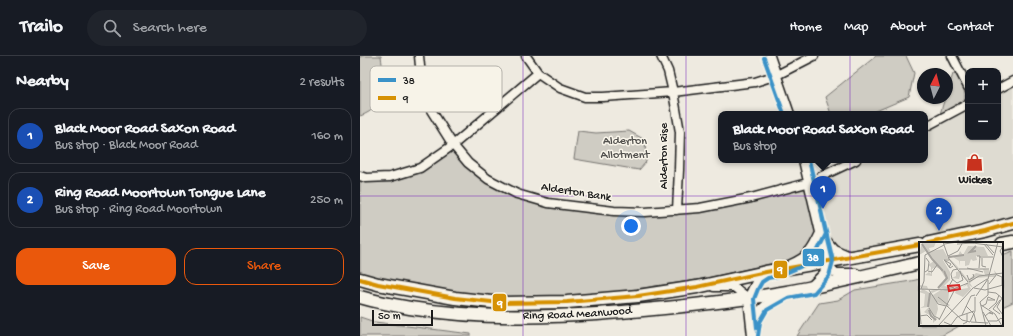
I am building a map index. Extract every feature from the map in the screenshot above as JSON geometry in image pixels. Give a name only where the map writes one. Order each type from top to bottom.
[{"type":"highway","points":[[934,242],[985,231],[1013,223]]},
{"type":"highway","points":[[1003,244],[1013,242]]},
{"type":"highway","name":"Ring Road Meanwood","points":[[360,279],[416,292],[455,298],[501,303],[567,302],[638,296],[697,287],[772,271],[919,245]]},
{"type":"highway","points":[[748,298],[810,288],[919,263]]},
{"type":"highway","name":"Ring Road Meanwood","points":[[360,297],[374,301],[432,311],[508,317],[565,316],[642,311],[748,298]]},
{"type":"street","name":"Alderton Bank","points":[[419,56],[420,66]]},
{"type":"street","points":[[526,56],[538,73],[560,88],[586,97],[603,98],[673,92],[755,82],[776,75],[814,56]]},
{"type":"street","name":"Alderton Rise","points":[[661,56],[668,71],[680,132],[676,210]]},
{"type":"street","points":[[770,56],[789,111]]},
{"type":"street","points":[[952,56],[965,81]]},
{"type":"street","points":[[502,103],[538,73]]},
{"type":"street","points":[[1001,87],[1013,81]]},
{"type":"street","points":[[928,125],[965,106]]},
{"type":"street","name":"Alderton Bank","points":[[432,112],[453,145],[468,163],[483,175],[517,194],[548,203],[614,211],[645,212],[700,208],[751,198],[807,182],[849,163]]},
{"type":"street","points":[[360,176],[366,178],[390,177],[420,168],[453,145],[492,112]]},
{"type":"street","points":[[804,163],[827,262],[831,268],[836,273],[877,273]]},
{"type":"street","points":[[820,233],[834,249],[852,258]]},
{"type":"street","points":[[752,334],[748,298],[758,278],[798,261],[811,252],[820,233]]},
{"type":"street","points":[[810,288],[824,273],[827,262]]},
{"type":"street","name":"Ring Road Meanwood","points":[[697,287],[734,288],[748,298]]},
{"type":"street","points":[[752,334],[754,320],[763,306],[786,292]]},
{"type":"shaded area","points":[[1013,81],[1013,223],[827,262],[807,183],[850,163],[928,163],[928,125],[965,106],[965,140],[1001,140],[1001,87]]},
{"type":"green space","points":[[360,56],[381,56],[382,66],[370,66],[370,111],[360,116]]},
{"type":"green space","points":[[876,56],[906,56],[914,73],[909,97],[876,111],[830,111],[825,97]]},
{"type":"green space","points":[[955,73],[961,83],[965,95],[964,102],[940,114],[943,104],[953,104],[953,74]]},
{"type":"green space","name":"Alderton Allotment","points":[[578,131],[596,133],[629,131],[645,140],[646,162],[639,170],[574,159]]},
{"type":"green space","points":[[453,145],[468,163],[517,194],[614,211],[701,208],[807,183],[820,233],[803,253],[796,258],[703,279],[636,289],[567,302],[501,303],[360,279],[360,176],[366,178],[420,168]]},
{"type":"green space","points":[[1013,251],[1013,302],[1003,307],[1003,255]]},
{"type":"green space","points":[[919,279],[919,326],[959,326],[941,336],[797,336],[819,303],[838,300],[855,290]]},
{"type":"green space","points":[[360,317],[375,322],[471,334],[471,336],[360,336]]},
{"type":"transit line","name":"38","points":[[764,58],[783,111]]},
{"type":"transit line","name":"38","points":[[758,336],[760,322],[767,310],[788,298],[814,293],[829,276],[833,261],[810,163]]},
{"type":"transit line","name":"38","points":[[757,328],[754,299],[762,282],[768,278],[779,276],[800,267],[815,256],[826,234],[822,216]]},
{"type":"transit line","name":"9","points":[[934,242],[985,231],[1013,223]]},
{"type":"transit line","name":"9","points":[[360,279],[378,284],[455,298],[501,303],[567,302],[638,296],[697,287],[766,272],[919,245]]},
{"type":"place","name":"Wickes","points":[[975,162]]},
{"type":"place","name":"Black Moor Road Saxon Road","points":[[823,209]]},
{"type":"place","name":"Ring Road Moortown Tongue Lane","points":[[939,231]]}]
